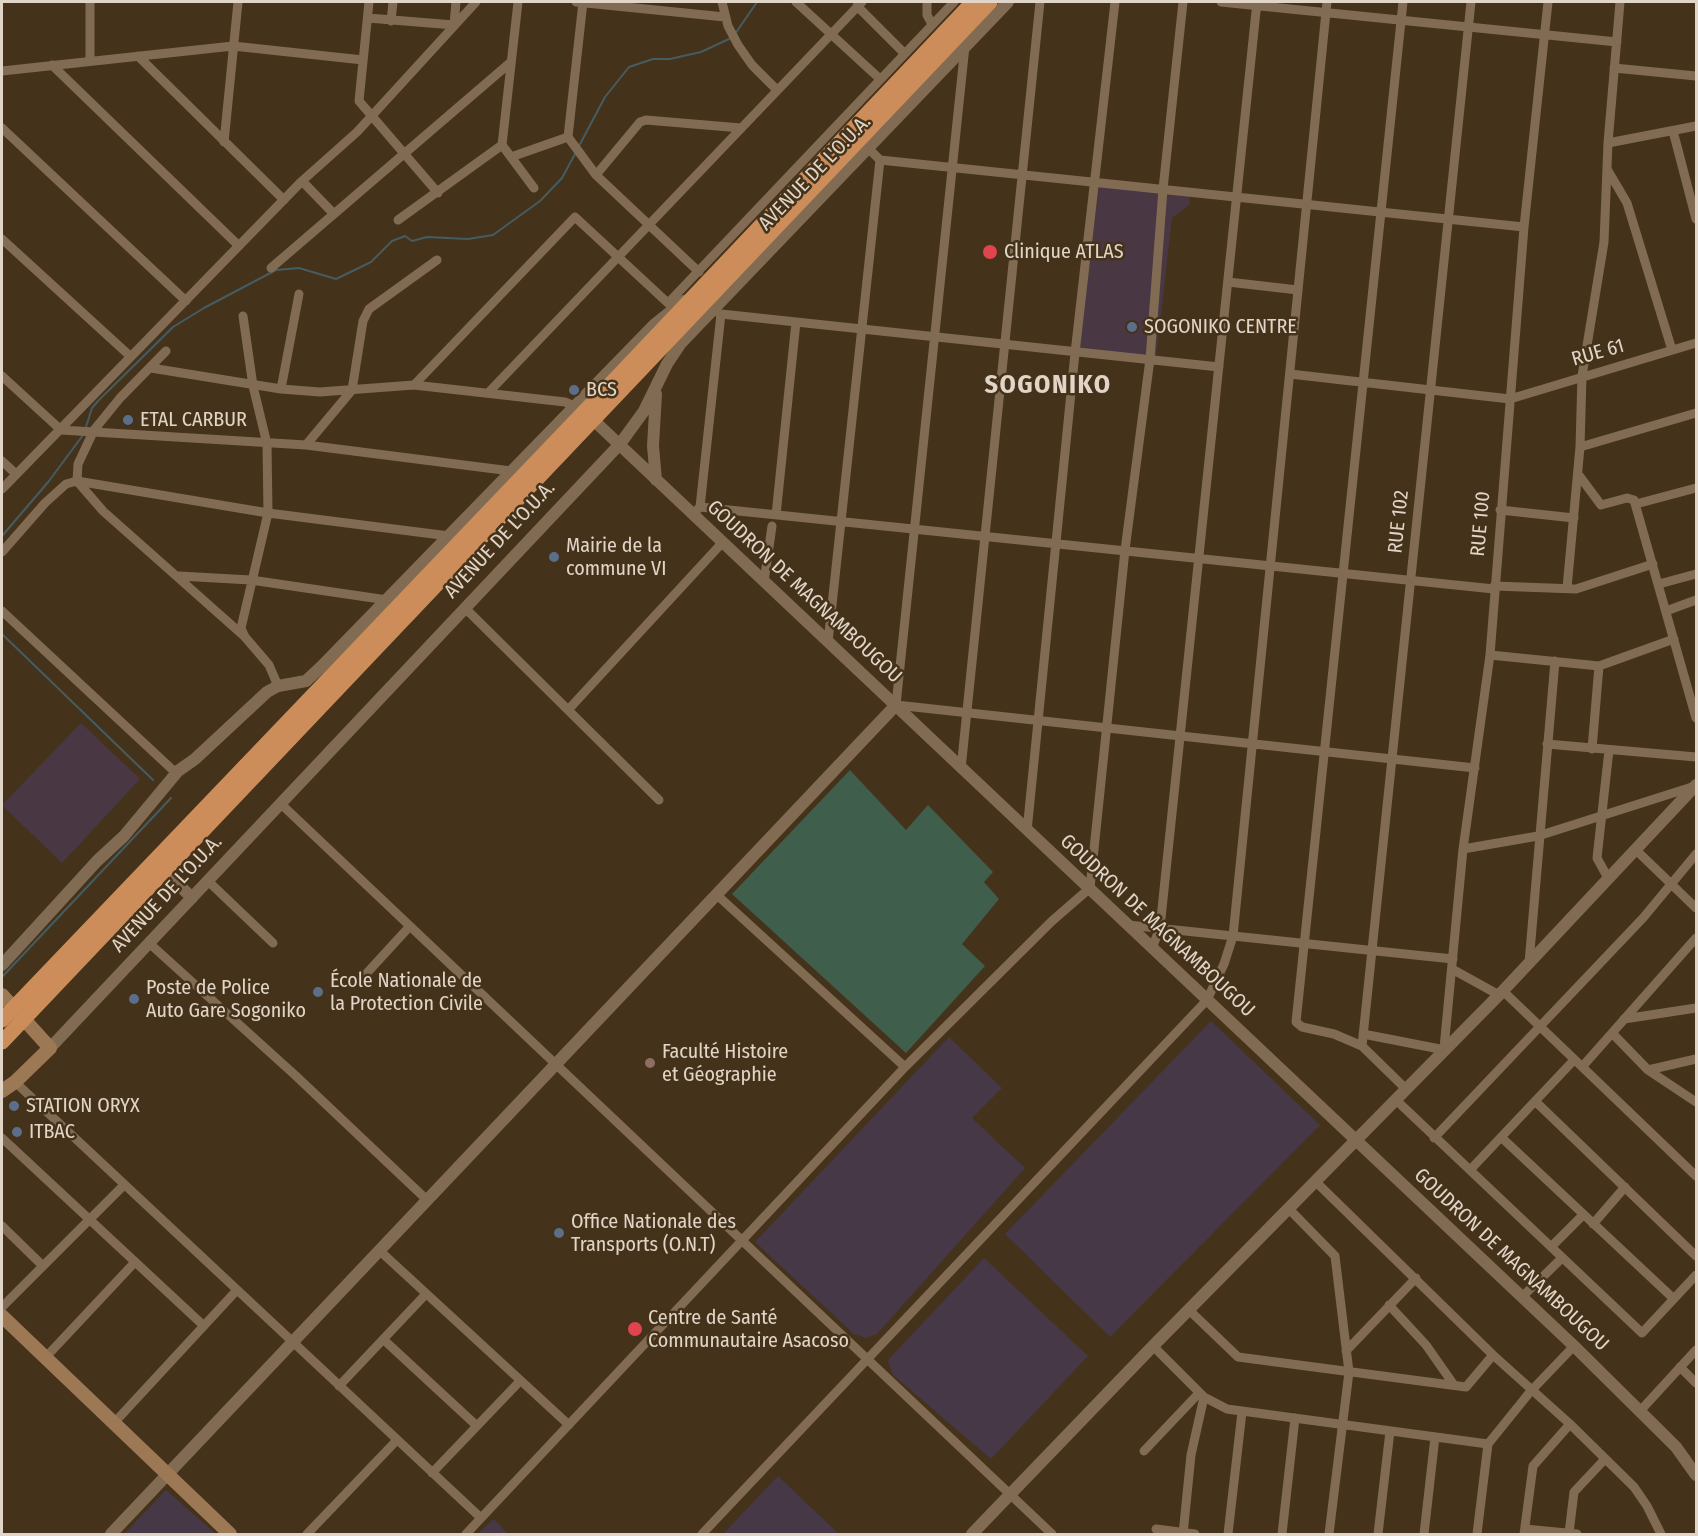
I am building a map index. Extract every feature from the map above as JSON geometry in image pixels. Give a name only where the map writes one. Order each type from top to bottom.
[{"type":"highway","name":"AVENUE DE L'O.U.A.","points":[[708,305],[973,2]]},
{"type":"highway","name":"AVENUE DE L'O.U.A.","points":[[2,1042],[19,1013],[584,412],[708,305],[990,2]]},
{"type":"highway","name":"AVENUE DE L'O.U.A.","points":[[2,1020],[19,1013],[166,872],[584,412]]},
{"type":"main road","points":[[2,995],[50,1048]]},
{"type":"main road","name":"AVENUE DE L'O.U.A.","points":[[2,1092],[50,1048]]},
{"type":"main road","points":[[2,1317],[230,1534]]},
{"type":"street","points":[[90,2],[90,61]]},
{"type":"street","points":[[224,142],[238,2]]},
{"type":"street","points":[[369,2],[359,101],[438,194]]},
{"type":"street","points":[[391,21],[393,2]]},
{"type":"street","points":[[454,25],[456,2]]},
{"type":"street","points":[[2,489],[64,430],[130,356],[302,181],[371,117],[476,2]]},
{"type":"street","points":[[518,2],[502,145],[534,188]]},
{"type":"street","points":[[576,2],[727,21]]},
{"type":"street","points":[[583,2],[567,137],[596,175],[699,272]]},
{"type":"street","points":[[722,2],[727,21],[738,45],[752,65],[777,90]]},
{"type":"street","points":[[796,2],[880,79]]},
{"type":"street","points":[[927,2],[927,15],[932,24]]},
{"type":"street","name":"AVENUE DE L'O.U.A.","points":[[2,965],[97,861],[124,836],[176,773],[195,759],[267,692],[278,686],[306,681],[512,471],[584,412],[699,272],[954,2]]},
{"type":"street","name":"AVENUE DE L'O.U.A.","points":[[50,1048],[620,444],[644,411],[667,364],[708,305],[868,148],[1008,2]]},
{"type":"street","points":[[961,769],[1040,2]]},
{"type":"street","points":[[1027,831],[1058,543],[1075,353],[1115,2]]},
{"type":"street","points":[[466,1534],[905,1067],[1052,921],[1089,888],[1125,550],[1150,359],[1163,189],[1183,2]]},
{"type":"street","points":[[1221,2],[1257,3],[1617,42]]},
{"type":"street","points":[[702,1534],[1207,1000],[1233,936],[1327,2]]},
{"type":"street","points":[[1403,2],[1296,1022],[1302,1027],[1334,1034],[1362,1046],[1406,1089]]},
{"type":"street","name":"RUE 102","points":[[1362,1046],[1471,2]]},
{"type":"street","name":"RUE 100","points":[[1445,1049],[1463,849],[1490,655],[1524,227],[1548,2]]},
{"type":"street","points":[[1567,588],[1580,447],[1582,376],[1604,242],[1608,142],[1620,2]]},
{"type":"street","points":[[1152,948],[1160,928],[1257,3]]},
{"type":"street","points":[[488,393],[860,4],[904,53]]},
{"type":"street","points":[[368,18],[454,25]]},
{"type":"street","points":[[2,71],[233,46],[363,60]]},
{"type":"street","points":[[111,1534],[896,705],[965,46]]},
{"type":"street","points":[[138,56],[284,200]]},
{"type":"street","points":[[271,268],[403,152],[511,62]]},
{"type":"street","points":[[52,65],[239,246]]},
{"type":"street","points":[[1614,68],[1696,76]]},
{"type":"street","points":[[596,175],[640,122],[646,120],[741,128]]},
{"type":"street","points":[[1608,142],[1696,126]]},
{"type":"street","points":[[2,128],[186,301]]},
{"type":"street","points":[[1673,131],[1696,219]]},
{"type":"street","points":[[511,157],[567,137]]},
{"type":"street","points":[[398,220],[438,194],[502,145]]},
{"type":"street","points":[[868,148],[880,160],[1524,227]]},
{"type":"street","points":[[828,642],[880,160]]},
{"type":"street","points":[[1607,170],[1627,203],[1672,350]]},
{"type":"street","points":[[302,181],[333,213]]},
{"type":"street","points":[[414,385],[575,218],[670,307],[708,305],[796,322],[1219,367]]},
{"type":"street","points":[[2,239],[130,356]]},
{"type":"street","points":[[306,445],[352,390],[363,321],[369,309],[437,260]]},
{"type":"street","points":[[1228,282],[1298,290]]},
{"type":"street","points":[[281,388],[299,294]]},
{"type":"street","points":[[708,305],[696,511],[841,521],[1494,587],[1576,589],[1653,564]]},
{"type":"street","points":[[243,316],[253,386],[267,444],[268,513],[241,628],[244,637]]},
{"type":"street","points":[[776,515],[796,322]]},
{"type":"street","name":"RUE 61","points":[[1510,399],[1696,343]]},
{"type":"street","points":[[165,351],[120,398],[94,430],[78,464],[77,481],[103,511],[179,576],[244,637],[269,665],[278,686]]},
{"type":"street","points":[[150,368],[253,386],[320,392],[414,385],[565,402],[584,412]]},
{"type":"street","points":[[1290,374],[1510,399]]},
{"type":"street","points":[[2,376],[64,430],[94,430],[306,445],[512,471]]},
{"type":"street","points":[[657,387],[653,447],[657,480]]},
{"type":"street","name":"GOUDRON DE MAGNAMBOUGOU","points":[[584,412],[657,480],[696,511],[722,543],[1641,1410],[1676,1447],[1696,1475]]},
{"type":"street","points":[[1580,447],[1696,413]]},
{"type":"street","points":[[2,461],[16,474]]},
{"type":"street","points":[[1578,474],[1601,505],[1628,498],[1634,500],[1636,504],[1674,639],[1692,682],[1696,718]]},
{"type":"street","points":[[2,552],[45,503],[66,484],[77,481],[268,513],[449,536]]},
{"type":"street","points":[[1636,504],[1696,488]]},
{"type":"street","points":[[1500,510],[1574,518]]},
{"type":"street","points":[[764,582],[772,526]]},
{"type":"street","points":[[568,710],[722,543]]},
{"type":"street","points":[[1659,584],[1696,574]]},
{"type":"street","points":[[179,576],[251,580],[387,600]]},
{"type":"street","points":[[1666,611],[1696,600]]},
{"type":"street","points":[[465,608],[659,800]]},
{"type":"street","points":[[2,611],[176,773]]},
{"type":"street","points":[[1490,655],[1599,666],[1674,639]]},
{"type":"street","points":[[1529,963],[1538,836],[1555,661]]},
{"type":"street","points":[[1592,749],[1599,666]]},
{"type":"street","points":[[896,705],[1392,757],[1475,768]]},
{"type":"street","points":[[1547,744],[1696,758]]},
{"type":"street","points":[[1608,878],[1597,858],[1609,750]]},
{"type":"street","points":[[1463,849],[1538,836],[1694,786]]},
{"type":"street","points":[[972,1534],[1153,1346],[1290,1210],[1501,993],[1694,786]]},
{"type":"street","points":[[281,804],[1052,1534]]},
{"type":"street","points":[[1635,849],[1669,885],[1696,908]]},
{"type":"street","points":[[1434,1138],[1541,1028],[1643,918],[1696,854]]},
{"type":"street","points":[[166,872],[192,898]]},
{"type":"street","points":[[208,881],[273,943]]},
{"type":"street","points":[[717,895],[905,1067]]},
{"type":"street","points":[[1128,925],[1372,949],[1452,964],[1501,993],[1541,1028],[1696,1176]]},
{"type":"street","points":[[366,974],[410,926]]},
{"type":"street","points":[[1582,1067],[1696,939]]},
{"type":"street","points":[[149,943],[428,1200]]},
{"type":"street","points":[[1624,1020],[1696,1008]]},
{"type":"street","points":[[1363,1034],[1445,1049]]},
{"type":"street","points":[[1613,1034],[1648,1070],[1696,1102]]},
{"type":"street","points":[[1648,1070],[1696,1059]]},
{"type":"street","points":[[1470,1170],[1574,1060]]},
{"type":"street","points":[[15,1082],[481,1518]]},
{"type":"street","points":[[1396,1100],[1642,1333],[1696,1275]]},
{"type":"street","points":[[1535,1101],[1696,1256]]},
{"type":"street","points":[[1501,1137],[1674,1299]]},
{"type":"street","points":[[2,1138],[204,1326]]},
{"type":"street","points":[[1316,1182],[1493,1355],[1533,1389],[1634,1487],[1647,1506],[1661,1534]]},
{"type":"street","points":[[2,1306],[124,1185]]},
{"type":"street","points":[[1593,1224],[1625,1187]]},
{"type":"street","points":[[1290,1210],[1335,1256],[1349,1372],[1329,1534]]},
{"type":"street","points":[[1551,1247],[1583,1215]]},
{"type":"street","points":[[2,1226],[43,1266]]},
{"type":"street","points":[[380,1251],[425,1295],[569,1425]]},
{"type":"street","points":[[1522,1297],[1562,1258]]},
{"type":"street","points":[[45,1358],[135,1262]]},
{"type":"street","points":[[1346,1351],[1416,1278]]},
{"type":"street","points":[[113,1424],[237,1290]]},
{"type":"street","points":[[339,1386],[425,1295]]},
{"type":"street","points":[[1389,1305],[1426,1345],[1454,1385]]},
{"type":"street","points":[[1190,1310],[1238,1358],[1466,1387],[1493,1355]]},
{"type":"street","points":[[384,1340],[477,1426]]},
{"type":"street","points":[[1153,1346],[1202,1395],[1221,1406],[1242,1412],[1488,1444]]},
{"type":"street","points":[[1477,1534],[1488,1444],[1533,1389],[1574,1346]]},
{"type":"street","points":[[1641,1410],[1696,1350]]},
{"type":"street","points":[[1680,1367],[1696,1383]]},
{"type":"street","points":[[432,1473],[520,1381]]},
{"type":"street","points":[[1144,1451],[1202,1395]]},
{"type":"street","points":[[1183,1534],[1191,1455],[1202,1395]]},
{"type":"street","points":[[1228,1534],[1242,1412]]},
{"type":"street","points":[[1282,1534],[1295,1418]]},
{"type":"street","points":[[1570,1424],[1533,1466],[1524,1532],[1573,1534],[1574,1492],[1605,1459]]},
{"type":"street","points":[[1378,1534],[1390,1431]]},
{"type":"street","points":[[1424,1534],[1435,1437]]},
{"type":"street","points":[[307,1534],[397,1440]]},
{"type":"street","points":[[1156,1529],[1195,1534]]},
{"type":"shaded area","points":[[1099,186],[1189,196],[1190,204],[1172,218],[1156,358],[1079,351]]},
{"type":"shaded area","points":[[81,723],[140,779],[62,863],[2,805]]},
{"type":"shaded area","points":[[1211,1021],[1320,1125],[1110,1337],[1005,1234]]},
{"type":"shaded area","points":[[949,1037],[1002,1088],[972,1118],[1025,1168],[877,1334],[866,1338],[854,1334],[755,1242]]},
{"type":"shaded area","points":[[984,1258],[1088,1356],[991,1459],[893,1375],[888,1360]]},
{"type":"shaded area","points":[[778,1476],[839,1534],[723,1534]]},
{"type":"shaded area","points":[[166,1490],[216,1534],[124,1534]]},
{"type":"shaded area","points":[[494,1519],[508,1534],[477,1534]]},
{"type":"green space","points":[[850,770],[906,830],[928,805],[993,872],[984,882],[999,899],[962,944],[985,966],[906,1053],[732,894]]},
{"type":"waterway","points":[[735,34],[757,2]]},
{"type":"waterway","points":[[579,146],[605,97],[629,67],[653,59],[670,59],[701,52],[731,38]]},
{"type":"waterway","points":[[85,430],[92,408],[99,400],[173,327],[204,308],[276,270],[299,268],[336,279],[371,262],[392,241],[405,236],[412,241],[427,237],[468,239],[493,235],[540,201],[562,178],[575,154]]},
{"type":"waterway","points":[[2,536],[49,481],[83,435]]},
{"type":"waterway","points":[[2,634],[153,780]]},
{"type":"waterway","points":[[2,977],[171,798]]},
{"type":"place","name":"Clinique ATLAS","points":[[990,252]]},
{"type":"place","name":"SOGONIKO CENTRE","points":[[1132,327]]},
{"type":"place","name":"BCS","points":[[574,390]]},
{"type":"place","name":"ETAL CARBUR","points":[[128,420]]},
{"type":"place","name":"Mairie de la commune VI","points":[[554,557]]},
{"type":"place","name":"École Nationale de la Protection Civile","points":[[318,992]]},
{"type":"place","name":"Poste de Police Auto Gare Sogoniko","points":[[134,999]]},
{"type":"place","name":"Faculté Histoire et Géographie","points":[[650,1063]]},
{"type":"place","name":"STATION ORYX","points":[[14,1106]]},
{"type":"place","name":"ITBAC","points":[[17,1132]]},
{"type":"place","name":"Office Nationale des Transports (O.N.T)","points":[[559,1233]]},
{"type":"place","name":"Centre de Santé Communautaire Asacoso","points":[[635,1329]]},
{"type":"district","name":"SOGONIKO","points":[[1048,386]]}]
